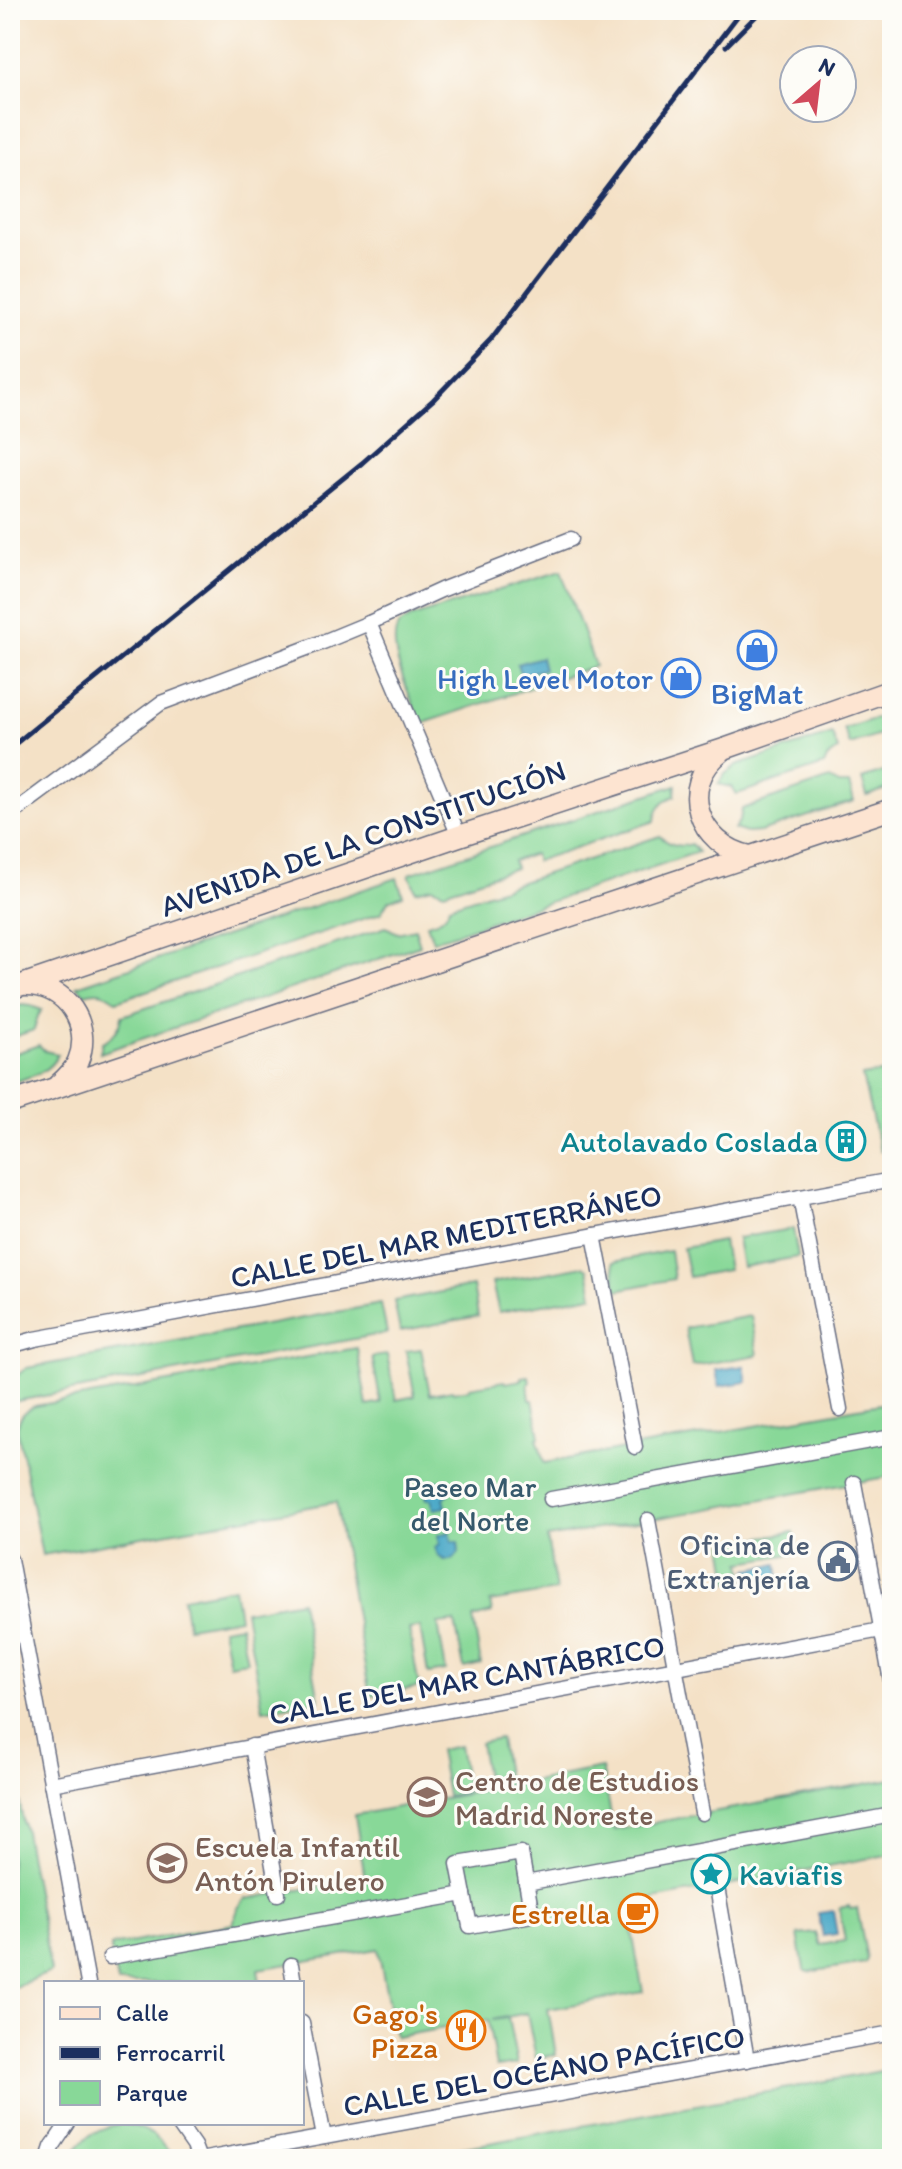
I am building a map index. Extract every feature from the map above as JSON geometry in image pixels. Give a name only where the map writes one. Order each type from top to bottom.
[{"type":"street","points":[[10,815],[161,703],[369,623],[441,590],[571,539]]},
{"type":"street","points":[[369,623],[459,836]]},
{"type":"street","name":"AVENIDA DE LA CONSTITUCIÓN","points":[[16,987],[892,690]]},
{"type":"street","points":[[724,749],[714,757],[701,777],[699,813],[718,842],[727,849],[750,856]]},
{"type":"street","points":[[10,1103],[891,810]]},
{"type":"street","name":"AVENIDA DE LA CONSTITUCIÓN","points":[[16,987],[36,985],[50,989],[73,1008],[79,1021],[82,1034],[79,1058],[55,1088]]},
{"type":"street","name":"CALLE DEL MAR MEDITERRÁNEO","points":[[10,1346],[892,1180]]},
{"type":"street","points":[[800,1197],[840,1409]]},
{"type":"street","points":[[594,1235],[635,1447]]},
{"type":"street","points":[[551,1499],[892,1437]]},
{"type":"street","points":[[854,1483],[887,1629],[892,1686]]},
{"type":"street","points":[[648,1520],[702,1813]]},
{"type":"street","points":[[10,1559],[88,1981]]},
{"type":"street","name":"CALLE DEL MAR CANTÁBRICO","points":[[51,1784],[887,1629]]},
{"type":"street","points":[[252,1746],[278,1894]]},
{"type":"street","points":[[526,1883],[892,1815]]},
{"type":"street","points":[[521,1853],[532,1915],[470,1926],[464,1894],[458,1864],[521,1853]]},
{"type":"street","points":[[717,1887],[747,2060]]},
{"type":"street","points":[[110,1957],[464,1894]]},
{"type":"street","points":[[291,1965],[294,1981]]},
{"type":"street","points":[[304,2033],[324,2137]]},
{"type":"street","name":"CALLE DEL OCÉANO PACÍFICO","points":[[205,2159],[892,2033]]},
{"type":"street","points":[[48,2159],[67,2125]]},
{"type":"street","points":[[179,2125],[199,2159]]},
{"type":"green space","points":[[561,571],[595,666],[421,724],[397,659],[395,634],[399,625],[410,618]]},
{"type":"green space","points":[[892,713],[892,731],[850,745],[844,729]]},
{"type":"green space","points":[[832,734],[838,750],[827,758],[824,765],[737,794],[731,787],[718,784],[736,766]]},
{"type":"green space","points":[[892,769],[892,787],[867,796],[862,779]]},
{"type":"green space","points":[[830,779],[839,784],[849,784],[854,801],[760,832],[747,833],[734,829],[742,809]]},
{"type":"green space","points":[[676,785],[675,796],[661,805],[655,821],[536,861],[534,854],[513,861],[515,868],[444,892],[432,887],[416,891],[409,874]]},
{"type":"green space","points":[[660,836],[674,845],[691,844],[698,852],[433,941],[427,924],[444,917],[449,906]]},
{"type":"green space","points":[[397,878],[403,895],[388,901],[381,913],[116,1001],[102,993],[85,994],[77,986]]},
{"type":"green space","points":[[386,927],[397,933],[415,929],[420,945],[100,1053],[102,1042],[116,1032],[122,1016]]},
{"type":"green space","points":[[22,1005],[42,1010],[34,1030],[10,1038],[10,1008]]},
{"type":"green space","points":[[39,1045],[45,1051],[58,1054],[54,1061],[38,1074],[10,1083],[10,1055]]},
{"type":"green space","points":[[892,1071],[892,1148],[880,1151],[862,1076]]},
{"type":"green space","points":[[793,1229],[798,1257],[742,1267],[737,1238]]},
{"type":"green space","points":[[723,1241],[728,1270],[689,1277],[683,1248]]},
{"type":"green space","points":[[670,1251],[674,1279],[617,1290],[613,1262]]},
{"type":"green space","points":[[583,1266],[588,1269],[593,1295],[499,1312],[492,1283]]},
{"type":"green space","points":[[473,1286],[478,1316],[400,1331],[394,1301]]},
{"type":"green space","points":[[381,1304],[387,1333],[11,1402],[13,1382],[27,1368]]},
{"type":"green space","points":[[751,1316],[758,1355],[692,1366],[685,1328]]},
{"type":"green space","name":"Paseo Mar del Norte","points":[[357,1348],[367,1406],[381,1403],[372,1357],[387,1355],[396,1400],[415,1396],[406,1351],[421,1349],[430,1394],[506,1383],[529,1376],[530,1400],[533,1400],[540,1437],[537,1438],[544,1463],[892,1402],[892,1476],[547,1538],[556,1591],[490,1602],[492,1613],[473,1618],[481,1664],[464,1668],[455,1622],[438,1624],[446,1671],[428,1674],[420,1627],[409,1629],[419,1687],[370,1696],[336,1502],[42,1555],[17,1428],[28,1410],[35,1406]]},
{"type":"green space","points":[[794,1532],[798,1553],[742,1562],[745,1580],[729,1582],[723,1543]]},
{"type":"green space","points":[[234,1588],[239,1618],[188,1627],[183,1598]]},
{"type":"green space","points":[[301,1601],[319,1700],[263,1710],[245,1611]]},
{"type":"green space","points":[[240,1625],[247,1661],[229,1664],[222,1628]]},
{"type":"green space","points":[[500,1739],[508,1786],[602,1768],[614,1830],[892,1779],[892,1854],[627,1904],[643,1992],[548,2009],[556,2055],[536,2058],[527,2013],[492,2020],[508,2018],[517,2064],[496,2067],[488,2020],[395,2037],[378,1949],[258,1969],[260,1981],[117,1981],[111,1946],[233,1924],[238,1908],[245,1899],[365,1879],[355,1815],[488,1790],[480,1743]]},
{"type":"green space","points":[[459,1746],[467,1792],[447,1796],[439,1750]]},
{"type":"green space","points":[[10,1751],[51,1972],[10,1990]]},
{"type":"green space","points":[[849,1906],[850,1909],[857,1908],[867,1959],[865,1963],[808,1972],[804,1969],[798,1935],[816,1933],[820,1945],[845,1941],[839,1908]]},
{"type":"green space","points":[[892,2069],[892,2159],[402,2159]]},
{"type":"green space","points":[[127,2125],[139,2128],[164,2145],[173,2159],[71,2159],[92,2134],[106,2127]]},
{"type":"water","points":[[541,657],[544,669],[521,675],[517,664]]},
{"type":"water","points":[[744,1366],[747,1382],[719,1386],[716,1370]]},
{"type":"water","points":[[437,1481],[445,1484],[449,1495],[444,1498],[446,1507],[434,1509],[431,1499],[426,1499],[427,1486]]},
{"type":"water","points":[[450,1532],[452,1541],[458,1542],[459,1553],[454,1559],[444,1560],[435,1547],[440,1544],[438,1535]]},
{"type":"water","points":[[777,1564],[779,1579],[751,1584],[748,1569]]},
{"type":"water","points":[[833,1911],[837,1934],[823,1936],[818,1913]]},
{"type":"railway","points":[[10,748],[362,463],[433,400],[491,340],[742,10]]},
{"type":"railway","points":[[726,46],[762,10]]},
{"type":"place","name":"BigMat","points":[[757,650]]},
{"type":"place","name":"High Level Motor","points":[[681,678]]},
{"type":"place","name":"Autolavado Coslada","points":[[846,1141]]},
{"type":"place","name":"Oficina de Extranjería","points":[[838,1561]]},
{"type":"place","name":"Centro de Estudios Madrid Noreste","points":[[427,1797]]},
{"type":"place","name":"Escuela Infantil Antón Pirulero","points":[[167,1863]]},
{"type":"place","name":"Kaviafis","points":[[711,1874]]},
{"type":"place","name":"Estrella","points":[[638,1913]]},
{"type":"place","name":"Gago's Pizza","points":[[466,2030]]}]
